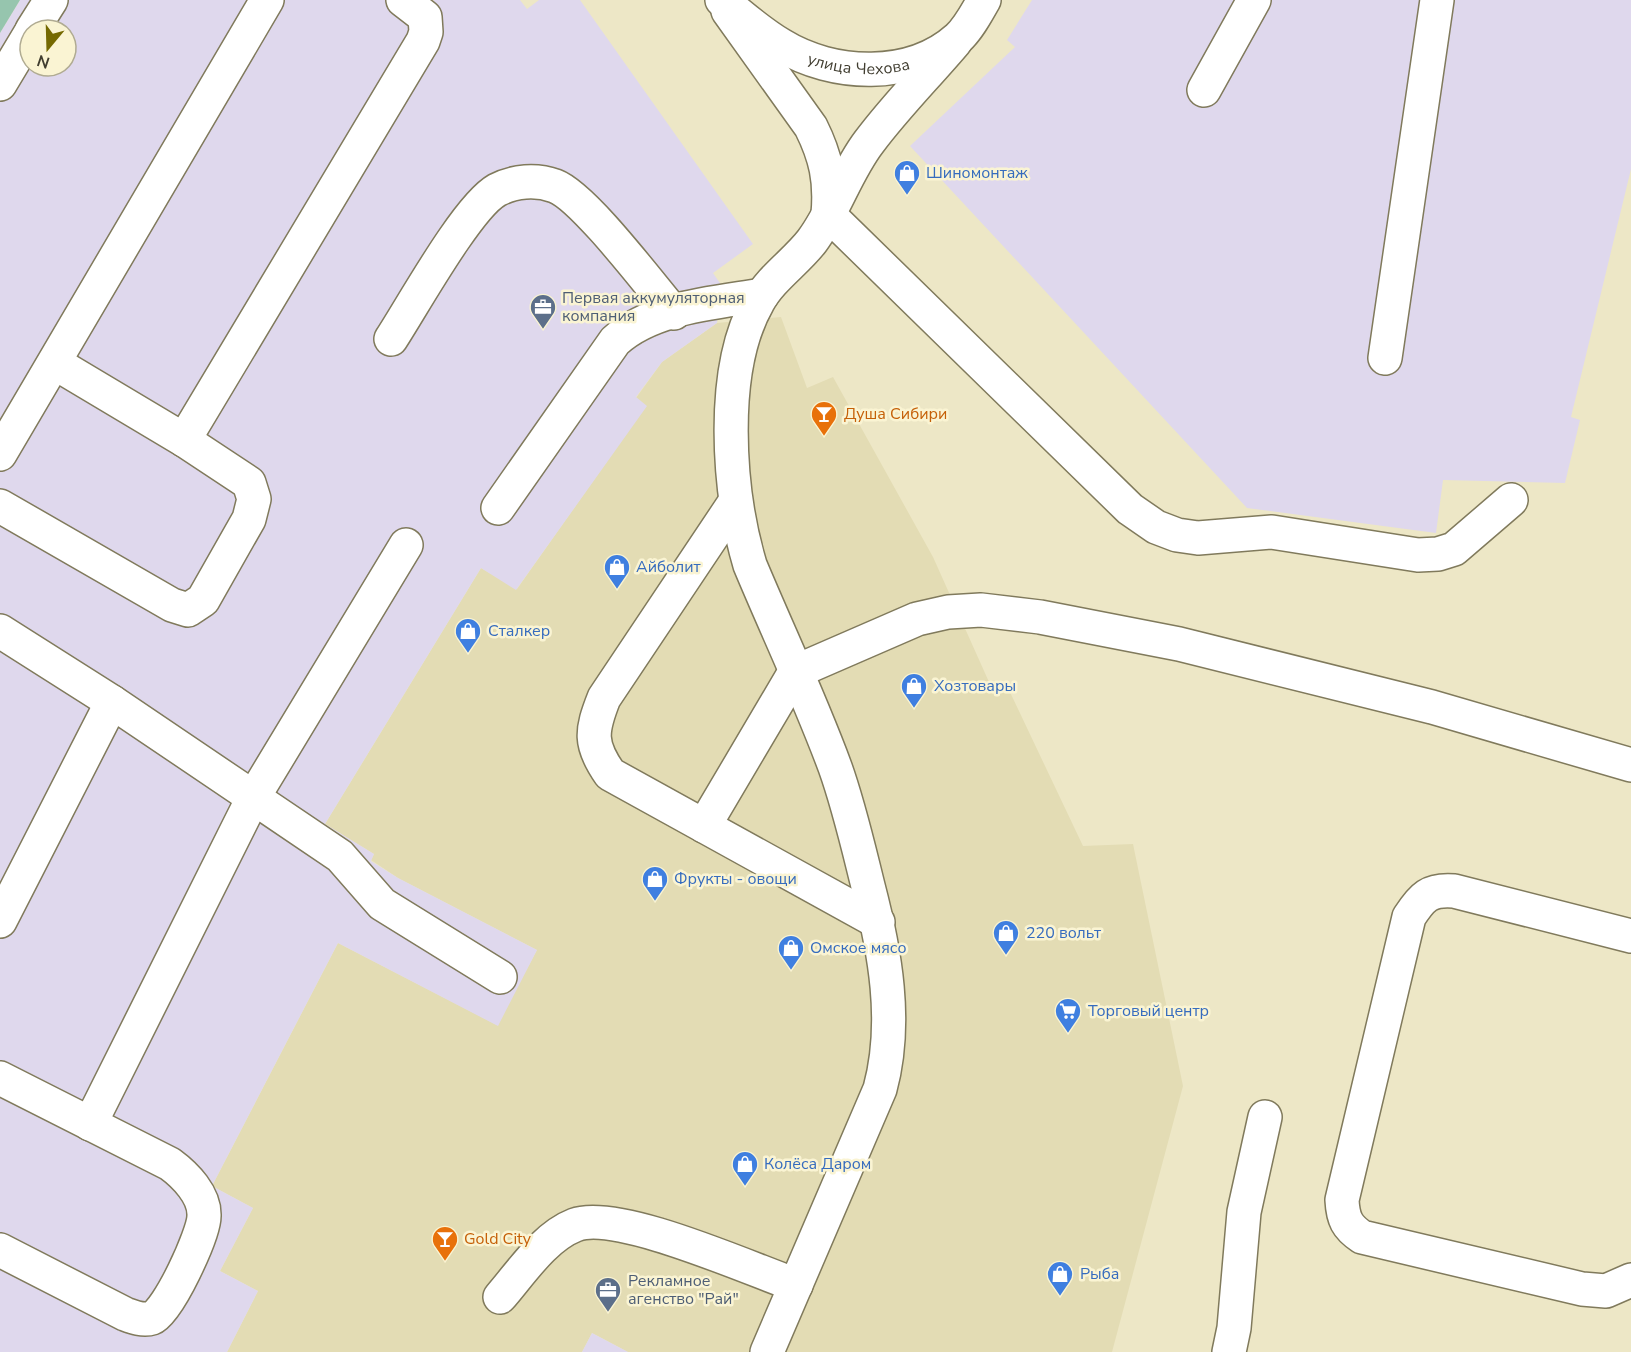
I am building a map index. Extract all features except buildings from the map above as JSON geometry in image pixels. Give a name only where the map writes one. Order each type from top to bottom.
[{"type":"main road","points":[[40,18],[51,0]]},
{"type":"main road","points":[[0,454],[267,0]]},
{"type":"main road","points":[[184,440],[423,41],[426,32],[425,17],[403,0]]},
{"type":"main road","points":[[721,0],[811,127],[829,173],[828,214],[1130,509],[1156,527],[1177,536],[1198,538],[1272,532],[1418,555],[1438,554],[1454,549],[1511,500]]},
{"type":"main road","name":"улица Чехова","points":[[721,0],[753,27],[783,47],[843,67],[870,70],[918,63],[937,54],[959,36],[984,0]]},
{"type":"main road","points":[[1204,90],[1254,0]]},
{"type":"main road","points":[[1385,358],[1437,0]]},
{"type":"main road","points":[[767,1352],[880,1089],[886,1067],[888,992],[878,922],[835,767],[750,565],[735,502],[732,453],[737,360],[747,327],[762,295],[812,241],[869,142],[959,36]]},
{"type":"main road","points":[[0,84],[18,54]]},
{"type":"main road","points":[[391,339],[470,217],[496,191],[522,181],[556,186],[587,211],[674,313]]},
{"type":"main road","points":[[498,508],[615,341],[640,322],[762,295]]},
{"type":"main road","points":[[0,506],[172,605],[188,609],[203,600],[249,519],[254,500],[249,483],[184,440],[55,363]]},
{"type":"main road","points":[[735,502],[604,698],[596,719],[593,739],[598,757],[610,774],[878,922]]},
{"type":"main road","points":[[90,1124],[253,798],[406,545]]},
{"type":"main road","points":[[704,826],[795,672],[917,619],[948,612],[981,610],[1040,617],[1179,644],[1432,707],[1631,765]]},
{"type":"main road","points":[[0,631],[112,702],[340,856],[382,904],[500,977]]},
{"type":"main road","points":[[0,921],[112,702]]},
{"type":"main road","points":[[1631,936],[1454,891],[1438,890],[1420,900],[1409,917],[1342,1200],[1342,1214],[1348,1228],[1362,1237],[1582,1289],[1606,1291],[1631,1280]]},
{"type":"main road","points":[[0,1078],[170,1164],[187,1177],[205,1214],[200,1238],[163,1309],[152,1318],[135,1318],[0,1250]]},
{"type":"main road","points":[[1229,1352],[1234,1328],[1244,1212],[1265,1117]]},
{"type":"main road","points":[[500,1297],[553,1236],[576,1224],[602,1221],[640,1228],[796,1286]]},
{"type":"shaded area","points":[[20,0],[422,0],[431,5],[434,0],[520,0],[527,9],[539,0],[580,0],[753,244],[713,273],[722,286],[717,323],[662,362],[636,397],[647,406],[516,590],[481,568],[325,824],[374,854],[371,861],[398,878],[537,950],[498,1026],[338,943],[212,1186],[253,1208],[220,1271],[258,1291],[227,1352],[0,1352],[0,33]]},
{"type":"shaded area","points":[[1032,0],[1631,0],[1631,169],[1571,417],[1580,420],[1565,483],[1443,480],[1436,533],[1247,508],[910,146],[1015,47],[1007,40]]},
{"type":"shaded area","points":[[781,317],[807,388],[833,377],[933,557],[989,682],[1008,688],[1083,846],[1133,844],[1183,1086],[1112,1352],[628,1352],[592,1333],[582,1352],[227,1352],[258,1291],[220,1271],[253,1208],[212,1186],[338,943],[497,1025],[537,950],[398,878],[371,860],[374,854],[325,824],[481,568],[517,589],[646,406],[636,398],[662,362],[717,323]]},
{"type":"shaded area","points":[[592,1333],[628,1352],[582,1352]]},
{"type":"green space","points":[[0,0],[20,0],[0,33]]},
{"type":"place","name":"Шиномонтаж","points":[[907,196]]},
{"type":"place","name":"Первая аккумуляторная компания","points":[[543,330]]},
{"type":"place","name":"Душа Сибири","points":[[824,437]]},
{"type":"place","name":"Айболит","points":[[617,590]]},
{"type":"place","name":"Сталкер","points":[[468,654]]},
{"type":"place","name":"Хозтовары","points":[[914,709]]},
{"type":"place","name":"Фрукты - овощи","points":[[655,902]]},
{"type":"place","name":"220 вольт","points":[[1006,956]]},
{"type":"place","name":"Омское мясо","points":[[791,971]]},
{"type":"place","name":"Торговый центр","points":[[1068,1034]]},
{"type":"place","name":"Колёса Даром","points":[[745,1187]]},
{"type":"place","name":"Gold City","points":[[445,1262]]},
{"type":"place","name":"Рыба","points":[[1060,1297]]},
{"type":"place","name":"Рекламное агенство \"Рай\"","points":[[608,1313]]}]
